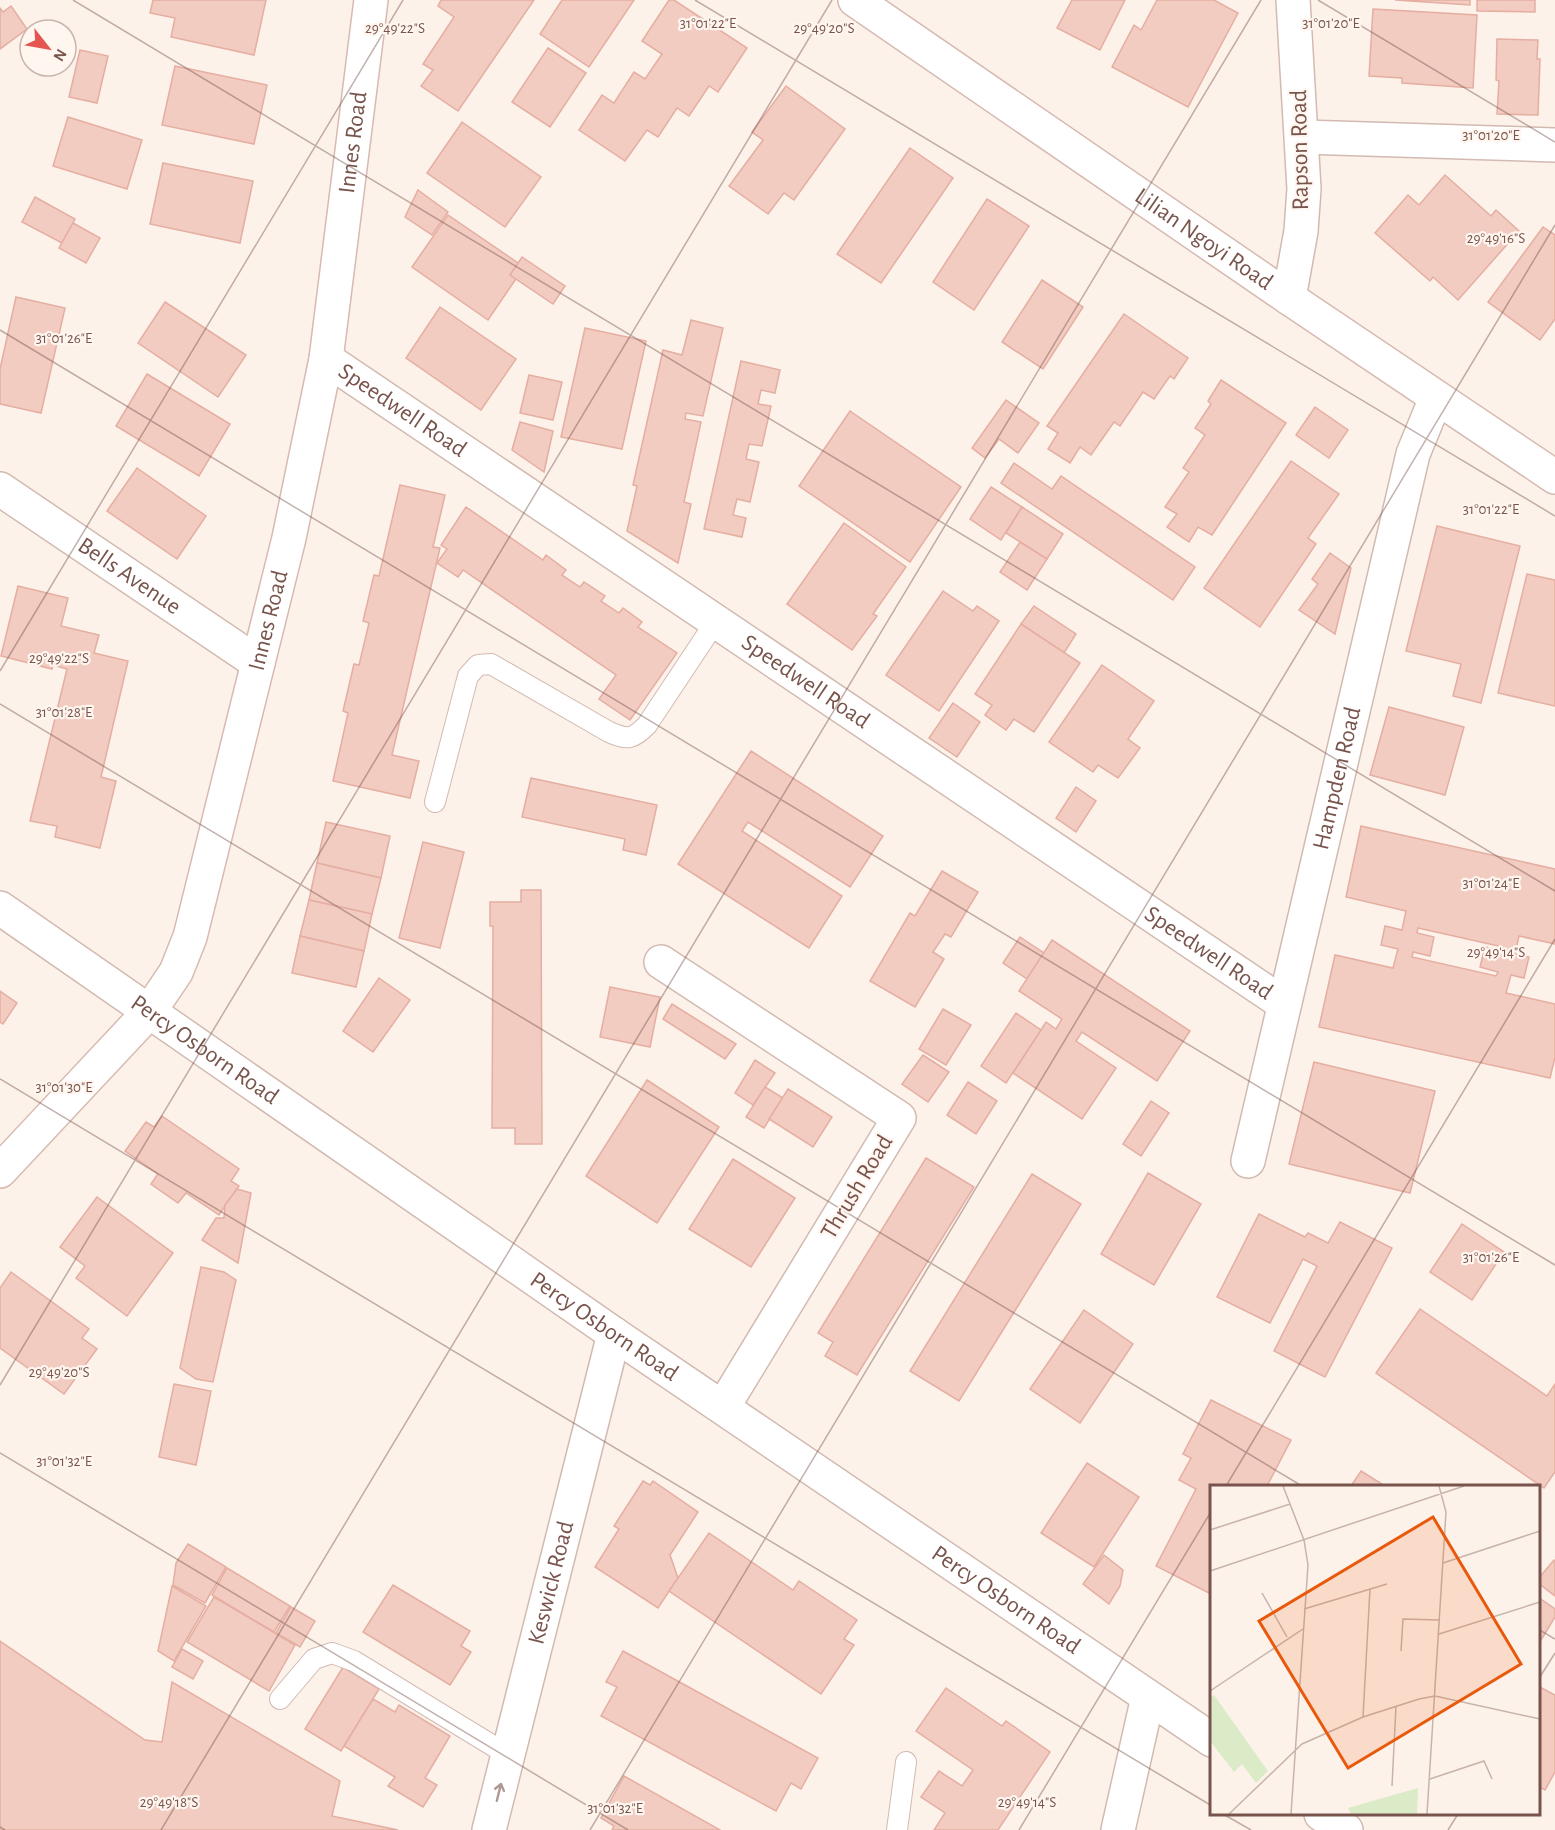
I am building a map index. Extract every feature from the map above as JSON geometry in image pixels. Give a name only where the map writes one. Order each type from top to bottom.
[{"type":"street","name":"Innes Road","points":[[0,1171],[149,1012],[176,972],[190,937],[289,538],[326,359],[371,0]]},
{"type":"street","name":"Lilian Ngoyi Road","points":[[855,0],[1289,298],[1555,477]]},
{"type":"street","name":"Rapson Road","points":[[1289,298],[1301,231],[1304,189],[1293,0]]},
{"type":"street","points":[[1302,137],[1555,145]]},
{"type":"street","name":"Speedwell Road","points":[[326,359],[1284,1004]]},
{"type":"street","name":"Hampden Road","points":[[1248,1161],[1413,454],[1436,398]]},
{"type":"street","name":"Bells Avenue","points":[[0,489],[258,663]]},
{"type":"street","name":"Percy Osborn Road","points":[[0,908],[614,1334],[1210,1739]]},
{"type":"street","name":"Thrush Road","points":[[661,962],[899,1118],[723,1407]]},
{"type":"street","name":"Keswick Road","points":[[489,1830],[614,1334]]},
{"type":"street","points":[[1118,1830],[1148,1697]]},
{"type":"street","points":[[1323,1815],[1346,1830]]},
{"type":"lane","points":[[435,802],[468,676],[478,665],[490,664],[609,732],[624,738],[636,736],[647,725],[716,621]]},
{"type":"lane","points":[[280,1699],[314,1659],[332,1653],[354,1661],[508,1755]]},
{"type":"lane","points":[[897,1830],[906,1762]]},
{"type":"building","points":[[153,0],[266,0],[254,55],[171,37],[175,18],[150,13]]},
{"type":"building","points":[[441,0],[534,0],[458,111],[421,86],[433,70],[423,64],[454,17],[438,6]]},
{"type":"building","points":[[562,0],[634,0],[589,67],[540,34]]},
{"type":"building","points":[[669,0],[674,0],[747,48],[718,92],[709,86],[689,116],[677,108],[658,137],[647,130],[625,161],[579,130],[602,95],[614,103],[634,72],[645,79],[662,54],[642,41]]},
{"type":"building","points":[[1072,0],[1125,0],[1100,50],[1057,28]]},
{"type":"building","points":[[1157,0],[1214,0],[1238,13],[1188,107],[1112,67],[1134,25],[1141,30]]},
{"type":"building","points":[[1395,0],[1470,0],[1470,5]]},
{"type":"building","points":[[1477,0],[1535,0],[1535,12],[1477,11]]},
{"type":"building","points":[[11,6],[19,18],[18,36],[0,49],[0,8],[3,12]]},
{"type":"building","points":[[1373,9],[1477,15],[1473,88],[1402,83],[1402,78],[1369,76]]},
{"type":"building","points":[[1497,39],[1538,40],[1537,59],[1540,59],[1538,115],[1497,114],[1499,81],[1496,80]]},
{"type":"building","points":[[548,48],[586,73],[550,127],[512,102]]},
{"type":"building","points":[[80,50],[108,56],[97,103],[69,97],[73,78],[78,78]]},
{"type":"building","points":[[175,66],[267,85],[254,144],[162,125]]},
{"type":"building","points":[[786,86],[845,129],[794,200],[784,193],[768,214],[729,186],[763,140],[752,132]]},
{"type":"building","points":[[68,117],[142,140],[127,189],[53,166]]},
{"type":"building","points":[[462,122],[541,177],[505,227],[427,173]]},
{"type":"building","points":[[910,148],[953,178],[881,283],[837,254]]},
{"type":"building","points":[[163,163],[253,181],[240,243],[150,224]]},
{"type":"building","points":[[1445,175],[1491,216],[1496,210],[1519,231],[1458,300],[1433,277],[1430,281],[1375,233],[1408,195],[1419,205]]},
{"type":"building","points":[[418,190],[448,212],[432,235],[405,217]]},
{"type":"building","points":[[35,197],[75,219],[62,243],[22,222]]},
{"type":"building","points":[[987,199],[1029,226],[974,310],[933,282]]},
{"type":"building","points":[[448,215],[524,267],[488,320],[412,267]]},
{"type":"building","points":[[73,223],[100,238],[86,263],[59,248]]},
{"type":"building","points":[[1543,227],[1555,235],[1555,319],[1540,340],[1488,302]]},
{"type":"building","points":[[522,257],[565,286],[553,304],[510,275]]},
{"type":"building","points":[[1042,280],[1083,307],[1043,369],[1002,342]]},
{"type":"building","points":[[16,297],[65,308],[41,413],[0,404],[0,369]]},
{"type":"building","points":[[165,302],[246,355],[218,397],[138,343]]},
{"type":"building","points":[[440,307],[516,359],[481,410],[406,358]]},
{"type":"building","points":[[1124,314],[1188,358],[1174,379],[1170,376],[1154,399],[1143,392],[1120,426],[1114,422],[1091,455],[1080,447],[1070,463],[1048,449],[1058,433],[1047,426]]},
{"type":"building","points":[[691,320],[723,328],[703,416],[686,413],[685,419],[701,422],[684,502],[691,504],[678,563],[627,531],[637,486],[633,485],[663,350],[682,355]]},
{"type":"building","points":[[585,328],[646,341],[622,449],[561,437]]},
{"type":"building","points":[[741,361],[780,370],[775,393],[761,390],[758,404],[771,406],[762,446],[749,444],[746,459],[759,462],[750,502],[737,499],[733,515],[746,518],[742,537],[704,529]]},
{"type":"building","points":[[147,374],[230,424],[199,476],[116,426]]},
{"type":"building","points":[[529,375],[562,382],[553,420],[520,413]]},
{"type":"building","points":[[1221,380],[1286,423],[1212,535],[1198,527],[1189,542],[1167,527],[1177,514],[1165,507],[1189,472],[1183,468],[1205,435],[1195,428],[1211,404],[1208,401]]},
{"type":"building","points":[[1006,400],[1039,423],[1018,453],[999,439],[985,458],[972,448]]},
{"type":"building","points":[[1315,407],[1348,430],[1329,458],[1296,435]]},
{"type":"building","points":[[850,411],[961,487],[910,562],[799,486]]},
{"type":"building","points":[[520,422],[553,431],[544,472],[512,450]]},
{"type":"building","points":[[1291,461],[1339,494],[1308,538],[1316,544],[1260,627],[1204,588]]},
{"type":"building","points":[[1014,463],[1052,489],[1061,476],[1195,567],[1173,600],[1001,483]]},
{"type":"building","points":[[137,468],[206,516],[177,559],[107,511]]},
{"type":"building","points":[[400,485],[445,495],[433,547],[440,548],[392,755],[419,761],[410,798],[333,781],[348,713],[343,711],[354,664],[359,665],[369,623],[363,621],[374,575],[379,576]]},
{"type":"building","points":[[991,487],[1022,507],[1001,540],[970,519]]},
{"type":"building","points":[[466,507],[543,560],[546,555],[566,570],[562,575],[580,587],[584,582],[605,596],[601,601],[619,613],[623,608],[642,622],[638,627],[677,653],[630,720],[599,699],[616,675],[463,570],[458,577],[437,563],[447,549],[441,545]]},
{"type":"building","points":[[1022,507],[1063,534],[1047,559],[1006,533]]},
{"type":"building","points":[[844,523],[906,567],[873,614],[877,616],[852,650],[787,604]]},
{"type":"building","points":[[1437,526],[1520,546],[1481,703],[1453,696],[1461,664],[1406,651]]},
{"type":"building","points":[[1020,542],[1047,559],[1027,590],[1000,572]]},
{"type":"building","points":[[1330,553],[1351,568],[1335,634],[1299,610],[1318,584],[1312,579]]},
{"type":"building","points":[[1527,574],[1555,580],[1555,706],[1498,693]]},
{"type":"building","points":[[18,586],[68,598],[61,626],[99,635],[94,653],[128,661],[101,777],[116,781],[100,848],[55,837],[57,826],[30,821],[67,669],[53,665],[52,669],[1,656]]},
{"type":"building","points":[[943,591],[973,611],[977,606],[999,621],[939,711],[886,675]]},
{"type":"building","points":[[1034,606],[1076,634],[1064,653],[1021,624]]},
{"type":"building","points":[[1021,624],[1080,663],[1034,732],[1014,719],[1006,730],[985,715],[992,705],[975,694]]},
{"type":"building","points":[[1102,665],[1154,701],[1128,739],[1140,748],[1118,778],[1098,765],[1093,772],[1049,742]]},
{"type":"building","points":[[953,703],[980,722],[957,757],[929,738]]},
{"type":"building","points":[[1389,707],[1464,727],[1445,795],[1370,775]]},
{"type":"building","points":[[751,751],[883,836],[850,887],[748,822],[742,831],[842,896],[809,948],[678,864]]},
{"type":"building","points":[[531,778],[657,805],[646,855],[623,850],[625,839],[522,817]]},
{"type":"building","points":[[1076,787],[1096,801],[1076,832],[1056,818]]},
{"type":"building","points":[[326,822],[390,836],[381,878],[317,863]]},
{"type":"building","points":[[1361,826],[1555,869],[1555,944],[1519,936],[1515,954],[1529,957],[1524,978],[1511,975],[1506,993],[1555,1004],[1555,1057],[1550,1078],[1319,1027],[1335,955],[1393,968],[1398,949],[1381,945],[1385,926],[1402,930],[1406,911],[1346,897]],"holes":[[[1418,928],[1503,947],[1502,951],[1485,947],[1480,967],[1498,972],[1496,976],[1412,957],[1413,952],[1430,956],[1434,937],[1417,933]]]},
{"type":"building","points":[[423,842],[464,852],[440,948],[399,938]]},
{"type":"building","points":[[317,863],[381,878],[372,914],[309,900]]},
{"type":"building","points":[[942,871],[978,892],[951,937],[945,934],[933,952],[944,959],[915,1007],[870,981],[910,913],[915,916]]},
{"type":"building","points":[[521,890],[541,890],[542,1144],[515,1144],[515,1128],[492,1128],[493,926],[490,926],[490,902],[521,902]]},
{"type":"building","points":[[309,900],[372,914],[364,951],[300,936]]},
{"type":"building","points":[[300,936],[364,951],[356,987],[292,973]]},
{"type":"building","points":[[1020,937],[1044,953],[1027,979],[1003,963]]},
{"type":"building","points":[[1052,940],[1190,1031],[1157,1081],[1082,1032],[1076,1041],[1116,1068],[1082,1119],[1013,1073],[1046,1022],[1056,1029],[1062,1019],[1019,991]]},
{"type":"building","points":[[379,978],[410,1000],[373,1052],[343,1031]]},
{"type":"building","points":[[610,987],[660,997],[650,1047],[600,1037]]},
{"type":"building","points":[[0,991],[17,1003],[3,1024],[0,1022]]},
{"type":"building","points":[[672,1004],[736,1044],[725,1059],[663,1019]]},
{"type":"building","points":[[943,1009],[971,1025],[946,1065],[919,1049]]},
{"type":"building","points":[[1016,1013],[1041,1030],[1006,1083],[981,1066]]},
{"type":"building","points":[[923,1055],[949,1072],[928,1102],[902,1084]]},
{"type":"building","points":[[755,1060],[775,1073],[753,1105],[735,1093]]},
{"type":"building","points":[[1314,1062],[1435,1091],[1410,1193],[1289,1164]]},
{"type":"building","points":[[647,1080],[719,1127],[657,1223],[586,1176]]},
{"type":"building","points":[[968,1082],[997,1101],[976,1134],[947,1115]]},
{"type":"building","points":[[765,1087],[783,1098],[764,1128],[746,1117]]},
{"type":"building","points":[[788,1089],[832,1117],[813,1147],[769,1119]]},
{"type":"building","points":[[1151,1101],[1169,1113],[1141,1156],[1123,1144]]},
{"type":"building","points":[[162,1116],[239,1169],[231,1181],[239,1186],[219,1215],[186,1193],[178,1203],[151,1184],[158,1174],[125,1151],[146,1122],[154,1127]]},
{"type":"building","points":[[926,1158],[974,1187],[857,1375],[825,1356],[833,1342],[818,1333]]},
{"type":"building","points":[[733,1159],[795,1198],[751,1267],[689,1229]]},
{"type":"building","points":[[1148,1173],[1201,1204],[1154,1285],[1101,1254]]},
{"type":"building","points":[[1032,1174],[1081,1204],[959,1401],[910,1371]]},
{"type":"building","points":[[237,1189],[251,1193],[238,1263],[202,1240],[216,1218],[224,1218],[225,1205]]},
{"type":"building","points":[[97,1197],[173,1253],[127,1316],[76,1278],[85,1266],[60,1247]]},
{"type":"building","points":[[1259,1214],[1305,1237],[1308,1233],[1328,1243],[1340,1222],[1392,1248],[1325,1377],[1274,1351],[1317,1266],[1303,1259],[1270,1323],[1217,1297]]},
{"type":"building","points":[[1462,1224],[1504,1252],[1472,1300],[1430,1272]]},
{"type":"building","points":[[201,1267],[224,1272],[236,1280],[213,1382],[196,1379],[180,1368]]},
{"type":"building","points":[[11,1272],[89,1329],[82,1338],[97,1349],[64,1394],[0,1348],[0,1288]]},
{"type":"building","points":[[1420,1309],[1547,1396],[1555,1384],[1555,1472],[1544,1488],[1376,1373]]},
{"type":"building","points":[[1084,1310],[1133,1344],[1080,1423],[1030,1389]]},
{"type":"building","points":[[174,1384],[211,1391],[196,1465],[159,1457]]},
{"type":"building","points":[[1211,1400],[1291,1440],[1268,1485],[1210,1485],[1210,1593],[1156,1566],[1196,1489],[1179,1480],[1191,1458],[1183,1454]]},
{"type":"building","points":[[1087,1463],[1139,1497],[1094,1567],[1041,1533]]},
{"type":"building","points":[[1361,1471],[1383,1485],[1352,1485]]},
{"type":"building","points":[[643,1481],[650,1485],[653,1481],[698,1512],[670,1555],[678,1578],[658,1608],[595,1567],[619,1529],[614,1526]]},
{"type":"building","points":[[709,1533],[793,1590],[799,1581],[857,1620],[844,1639],[854,1645],[821,1694],[669,1591]]},
{"type":"building","points":[[188,1544],[226,1567],[205,1603],[173,1585],[176,1563]]},
{"type":"building","points":[[1104,1555],[1123,1570],[1120,1586],[1109,1604],[1083,1584]]},
{"type":"building","points":[[1554,1560],[1555,1596],[1540,1585],[1540,1577]]},
{"type":"building","points":[[227,1568],[290,1606],[274,1632],[212,1595]]},
{"type":"building","points":[[393,1585],[470,1631],[461,1646],[471,1652],[450,1685],[363,1632]]},
{"type":"building","points":[[172,1586],[206,1606],[174,1661],[158,1651]]},
{"type":"building","points":[[214,1597],[295,1645],[269,1691],[187,1642]]},
{"type":"building","points":[[1540,1598],[1555,1609],[1555,1617],[1540,1642]]},
{"type":"building","points":[[291,1607],[315,1621],[300,1647],[276,1633]]},
{"type":"building","points":[[0,1641],[145,1740],[162,1742],[172,1682],[340,1781],[332,1816],[398,1830],[0,1830]]},
{"type":"building","points":[[182,1649],[203,1661],[193,1679],[172,1667]]},
{"type":"building","points":[[623,1651],[818,1758],[801,1789],[791,1783],[776,1811],[601,1716],[617,1687],[606,1682]]},
{"type":"building","points":[[343,1667],[379,1689],[341,1751],[305,1729]]},
{"type":"building","points":[[1540,1687],[1555,1695],[1555,1772],[1545,1790],[1540,1787]]},
{"type":"building","points":[[946,1688],[1002,1726],[1006,1721],[1050,1752],[998,1830],[934,1830],[945,1813],[921,1797],[939,1771],[962,1786],[973,1770],[916,1731]]},
{"type":"building","points":[[373,1699],[395,1712],[399,1705],[450,1736],[425,1778],[437,1785],[423,1807],[388,1786],[395,1777],[344,1746]]},
{"type":"building","points":[[624,1776],[720,1830],[612,1830],[614,1826],[601,1818]]}]
